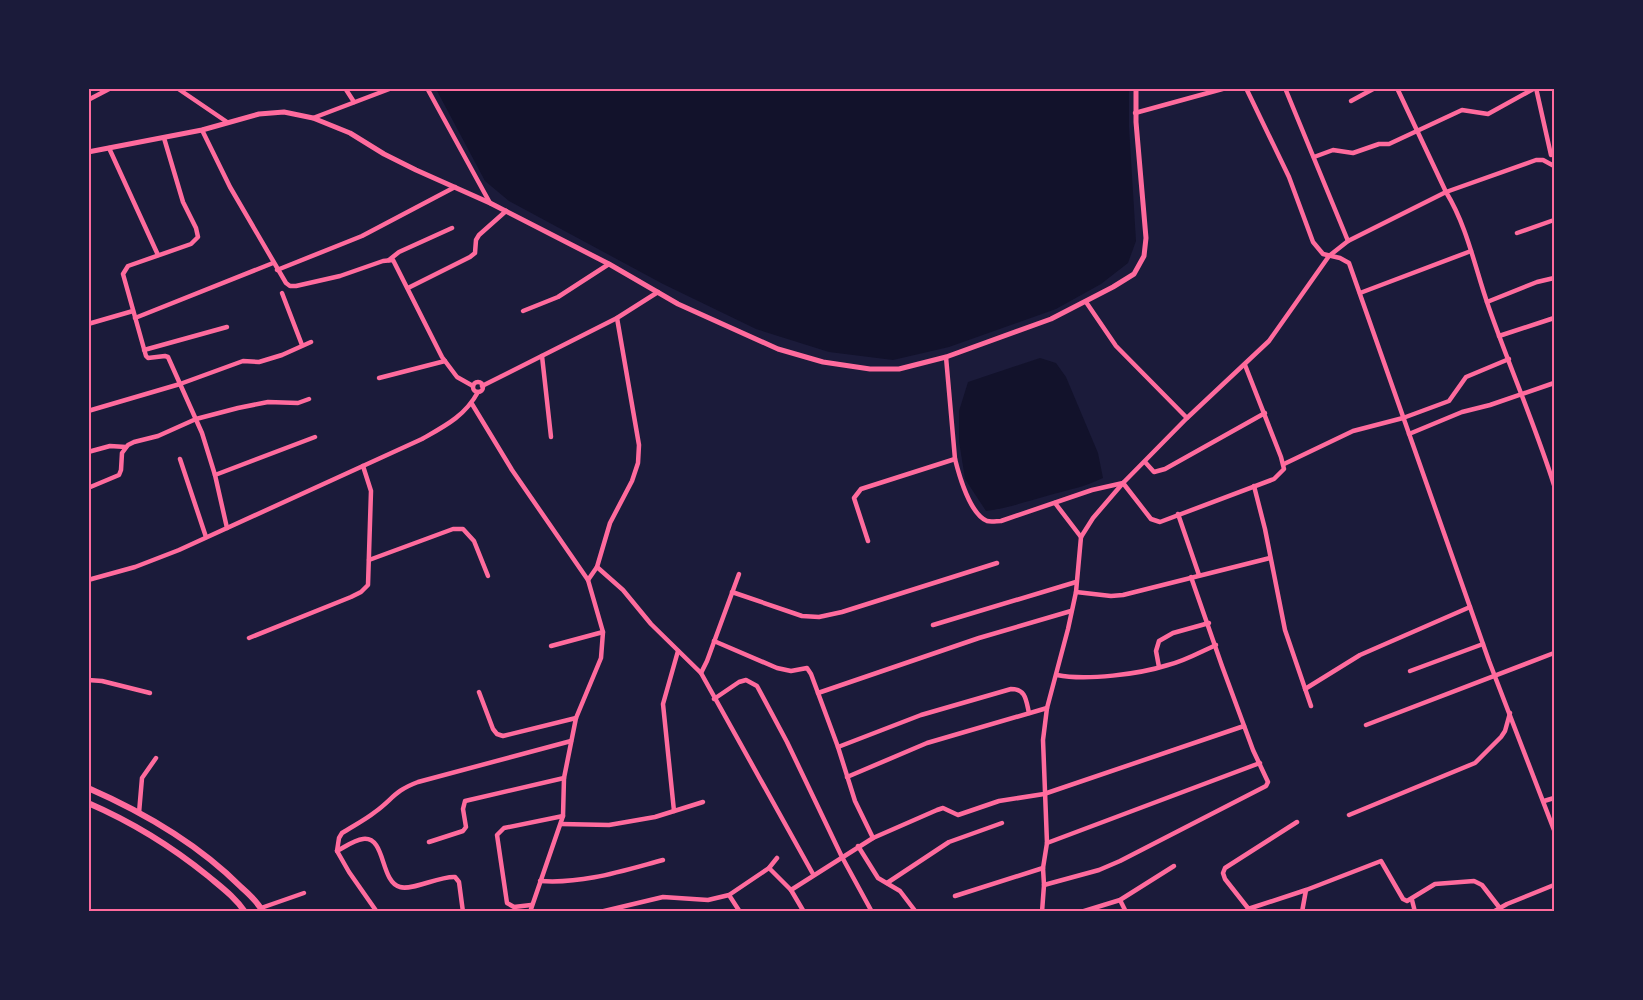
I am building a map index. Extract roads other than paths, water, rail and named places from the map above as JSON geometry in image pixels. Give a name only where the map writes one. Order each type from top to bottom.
[{"type":"main road","points":[[88,788],[139,813],[211,860],[262,910]]},
{"type":"main road","points":[[88,803],[135,825],[188,860],[231,895],[245,912]]},
{"type":"street","points":[[88,100],[111,88]]},
{"type":"street","points":[[177,88],[226,122]]},
{"type":"street","points":[[345,88],[354,102]]},
{"type":"street","points":[[313,117],[392,88]]},
{"type":"street","points":[[427,88],[490,202]]},
{"type":"street","points":[[88,152],[202,130],[259,114],[284,112],[313,117],[350,133],[384,154],[490,202],[609,264],[678,304],[778,349],[823,362],[885,370],[899,369],[946,357],[1039,325],[1086,302],[1134,274],[1144,255],[1146,227],[1135,113],[1136,88]]},
{"type":"street","points":[[1135,113],[1226,88]]},
{"type":"street","points":[[1246,88],[1297,198],[1313,242],[1323,254],[1349,263],[1483,644],[1554,830]]},
{"type":"street","points":[[1286,88],[1348,241]]},
{"type":"street","points":[[1351,101],[1375,88]]},
{"type":"street","points":[[1397,88],[1461,220],[1487,302],[1523,395],[1554,485]]},
{"type":"street","points":[[1314,158],[1333,150],[1353,153],[1379,144],[1389,144],[1462,110],[1468,109],[1488,114],[1536,88],[1553,154],[1543,160]]},
{"type":"street","points":[[1546,126],[1554,123]]},
{"type":"street","points":[[202,130],[230,187],[277,270],[290,286],[340,276],[389,260],[399,252],[452,228]]},
{"type":"street","points":[[164,138],[183,202],[198,237],[191,244],[134,263],[124,269],[123,274],[148,358],[168,357],[196,419],[215,474],[227,528]]},
{"type":"street","points":[[109,148],[158,255]]},
{"type":"street","points":[[1042,912],[1043,868],[1047,843],[1043,740],[1047,708],[1076,592],[1081,537],[1093,518],[1123,483],[1277,331],[1329,255],[1348,241],[1446,192],[1536,160],[1543,160],[1554,166]]},
{"type":"street","points":[[277,270],[362,236],[455,187]]},
{"type":"street","points":[[408,288],[470,257],[475,253],[476,240],[479,235],[506,211]]},
{"type":"street","points":[[1517,233],[1554,220]]},
{"type":"street","points":[[1360,293],[1471,251]]},
{"type":"street","points":[[389,260],[393,260],[397,266],[445,361],[457,377],[473,386],[473,389],[478,392]]},
{"type":"street","points":[[135,318],[273,263]]},
{"type":"street","points":[[523,311],[558,297],[609,264]]},
{"type":"street","points":[[1487,302],[1537,282],[1554,278]]},
{"type":"street","points":[[88,580],[135,567],[207,537],[443,428],[458,418],[472,404],[482,386],[617,318],[658,292]]},
{"type":"street","points":[[282,294],[302,345]]},
{"type":"street","points":[[1086,302],[1116,346],[1187,418]]},
{"type":"street","points":[[88,324],[133,310]]},
{"type":"street","points":[[588,580],[597,567],[610,523],[632,481],[638,464],[639,445],[617,318]]},
{"type":"street","points":[[1499,336],[1512,334],[1554,318]]},
{"type":"street","points":[[144,350],[227,327]]},
{"type":"street","points":[[88,411],[180,384],[243,361],[253,362],[270,358],[311,342]]},
{"type":"street","points":[[542,356],[551,437]]},
{"type":"street","points":[[946,357],[955,459],[973,508],[981,517],[989,522],[1001,520],[1103,487],[1123,483]]},
{"type":"street","points":[[1284,464],[1353,431],[1403,418],[1449,401],[1466,377],[1509,359]]},
{"type":"street","points":[[379,378],[445,361]]},
{"type":"street","points":[[1123,483],[1155,522],[1161,522],[1279,476],[1284,469],[1284,464],[1245,365]]},
{"type":"street","points":[[473,386],[478,382],[482,386]]},
{"type":"street","points":[[1408,434],[1462,412],[1523,395],[1554,383]]},
{"type":"street","points":[[88,488],[119,474],[122,470],[122,453],[134,442],[158,436],[196,419],[254,404],[275,402],[292,404],[309,399]]},
{"type":"street","points":[[472,404],[512,470],[588,580],[603,632],[601,658],[576,718],[564,778],[561,824],[531,909]]},
{"type":"street","points":[[1145,462],[1154,472],[1165,470],[1265,413]]},
{"type":"street","points":[[215,474],[315,437]]},
{"type":"street","points":[[88,452],[110,446],[126,447]]},
{"type":"street","points":[[180,459],[207,537]]},
{"type":"street","points":[[868,540],[854,498],[856,493],[861,489],[955,459]]},
{"type":"street","points":[[1549,467],[1554,465]]},
{"type":"street","points":[[249,638],[361,592],[368,585],[371,491],[363,466]]},
{"type":"street","points":[[1254,486],[1285,630],[1311,706]]},
{"type":"street","points":[[1055,503],[1081,537]]},
{"type":"street","points":[[1178,514],[1199,575]]},
{"type":"street","points":[[369,560],[453,529],[463,529],[474,541],[488,576]]},
{"type":"street","points":[[1076,592],[1123,595],[1270,558]]},
{"type":"street","points":[[732,592],[802,616],[819,617],[842,612],[997,563]]},
{"type":"street","points":[[597,567],[623,590],[651,624],[701,673],[813,874]]},
{"type":"street","points":[[701,673],[739,574]]},
{"type":"street","points":[[1044,885],[1109,866],[1266,786],[1268,782],[1244,726],[1191,577]]},
{"type":"street","points":[[933,625],[1076,582]]},
{"type":"street","points":[[1305,688],[1360,655],[1470,607]]},
{"type":"street","points":[[818,693],[980,638],[1071,611]]},
{"type":"street","points":[[1159,667],[1156,651],[1159,641],[1173,633],[1209,623]]},
{"type":"street","points":[[551,646],[603,632]]},
{"type":"street","points":[[714,642],[777,668],[791,671],[807,668],[838,747],[855,801],[873,838]]},
{"type":"street","points":[[1410,670],[1483,644]]},
{"type":"street","points":[[1057,675],[1081,679],[1159,667],[1184,660],[1216,645]]},
{"type":"street","points":[[674,811],[663,704],[678,651]]},
{"type":"street","points":[[1365,724],[1554,653]]},
{"type":"street","points":[[88,680],[102,681],[150,693]]},
{"type":"street","points":[[714,699],[739,682],[746,680],[757,687],[872,912]]},
{"type":"street","points":[[838,747],[921,715],[1011,689],[1019,689],[1024,693],[1029,713]]},
{"type":"street","points":[[479,692],[493,729],[502,736],[576,718]]},
{"type":"street","points":[[847,777],[927,743],[1047,708]]},
{"type":"street","points":[[1349,814],[1475,763],[1505,731],[1510,714]]},
{"type":"street","points":[[791,890],[858,846],[943,808],[958,815],[983,805],[1044,794],[1244,726]]},
{"type":"street","points":[[377,912],[337,851],[342,833],[372,815],[393,794],[404,787],[571,741]]},
{"type":"street","points":[[139,813],[142,778],[156,758]]},
{"type":"street","points":[[1047,843],[1260,763]]},
{"type":"street","points":[[429,842],[463,831],[466,827],[463,804],[470,799],[564,778]]},
{"type":"street","points":[[1544,801],[1554,798]]},
{"type":"street","points":[[561,824],[609,825],[655,817],[703,802]]},
{"type":"street","points":[[537,912],[514,907],[507,903],[497,835],[504,828],[563,816]]},
{"type":"street","points":[[1297,822],[1225,868],[1223,873],[1225,879],[1249,910],[1381,861],[1403,899],[1407,901],[1436,884],[1474,881],[1482,885],[1499,907]]},
{"type":"street","points":[[887,883],[949,842],[1002,823]]},
{"type":"street","points":[[337,851],[364,838],[371,840],[377,846],[390,881],[398,887],[405,888],[455,877],[459,882],[463,912]]},
{"type":"street","points":[[858,846],[878,878],[900,891],[916,912]]},
{"type":"street","points":[[600,912],[626,909],[663,897],[708,900],[729,895],[769,868],[777,858]]},
{"type":"street","points":[[540,881],[558,882],[603,877],[663,860]]},
{"type":"street","points":[[1081,912],[1120,900],[1174,866]]},
{"type":"street","points":[[769,868],[791,890],[804,912]]},
{"type":"street","points":[[955,896],[1043,868]]},
{"type":"street","points":[[1493,912],[1499,907],[1554,885]]},
{"type":"street","points":[[1302,912],[1306,890]]},
{"type":"street","points":[[262,910],[304,893]]},
{"type":"street","points":[[729,895],[740,912]]},
{"type":"street","points":[[1120,900],[1126,912]]},
{"type":"street","points":[[1412,900],[1415,912]]}]
